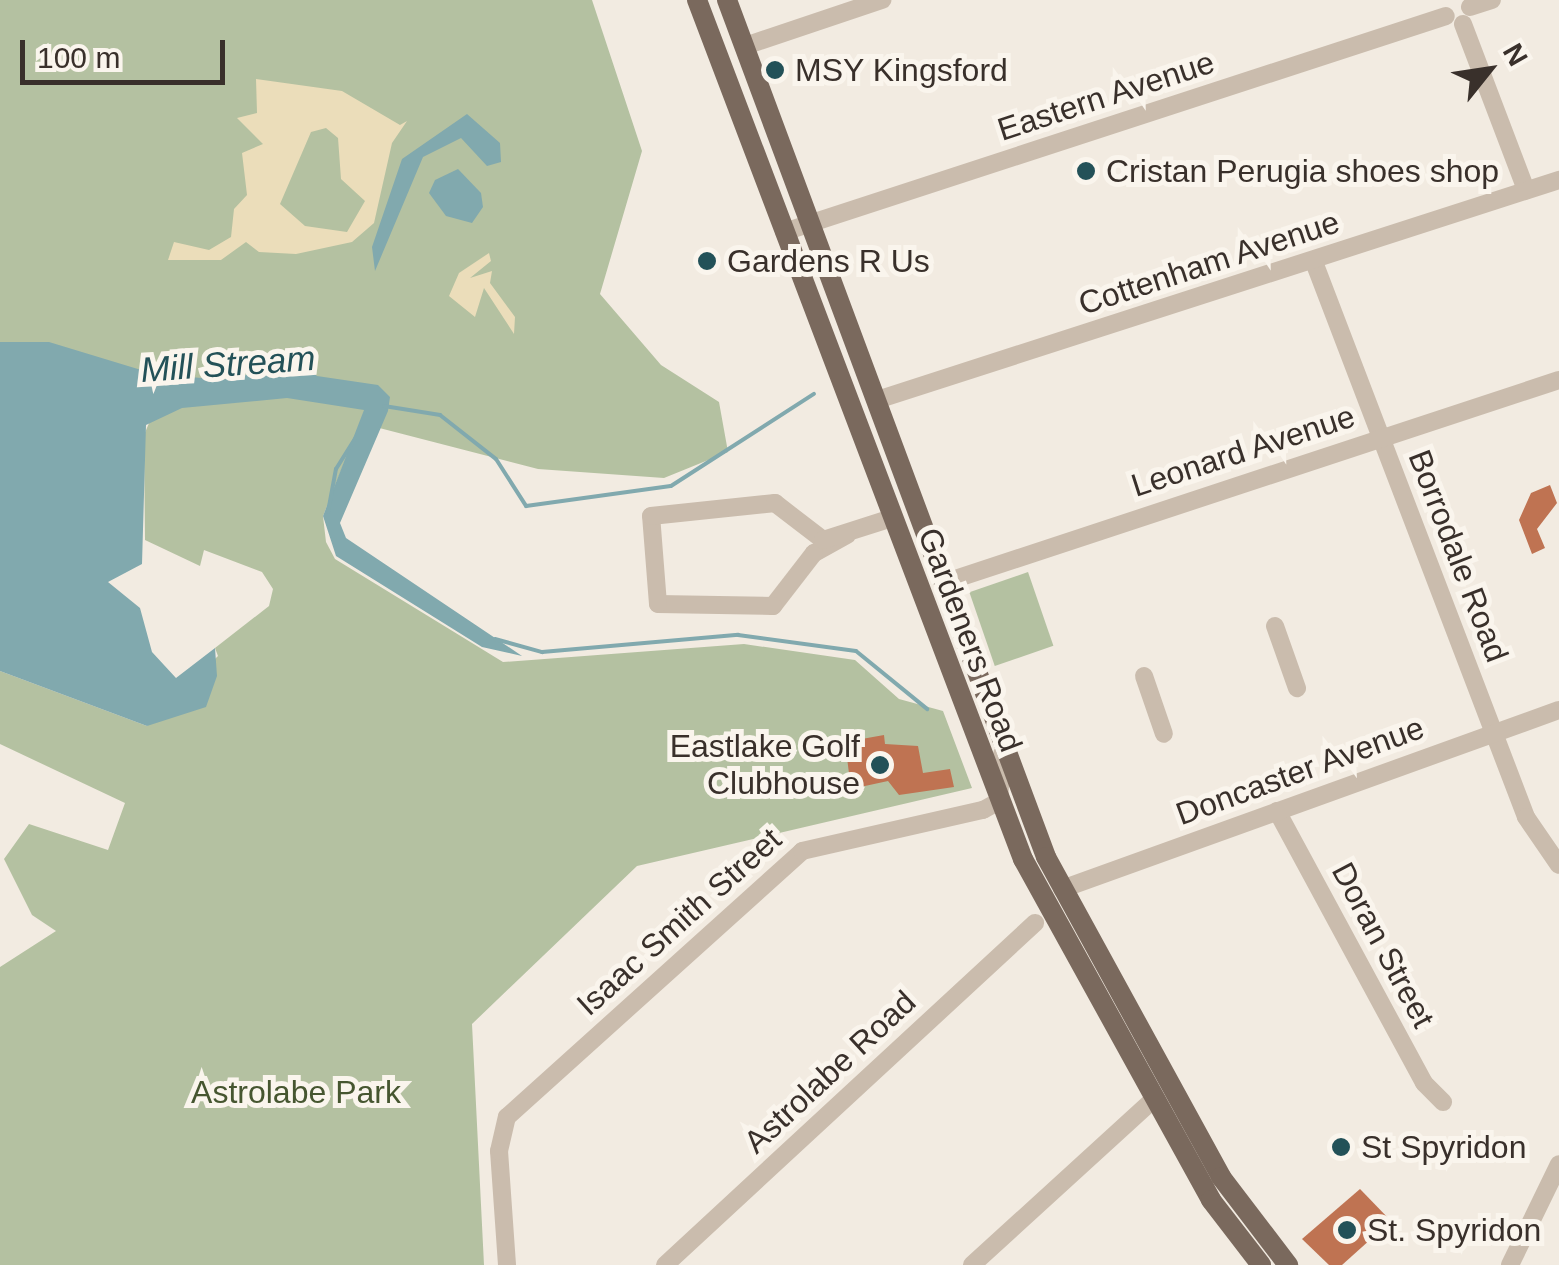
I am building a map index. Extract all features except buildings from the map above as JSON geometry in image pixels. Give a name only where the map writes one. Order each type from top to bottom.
[{"type":"main road","name":"Gardeners Road","points":[[697,0],[999,801],[1221,1216],[1261,1265]]},
{"type":"main road","name":"Gardeners Road","points":[[727,0],[946,582],[1000,739],[1062,888],[1221,1176],[1288,1265]]},
{"type":"street","points":[[745,46],[882,0]]},
{"type":"street","name":"Eastern Avenue","points":[[784,232],[1492,0]]},
{"type":"street","points":[[1459,9],[1526,190]]},
{"type":"street","name":"Cottenham Avenue","points":[[878,400],[1559,180]]},
{"type":"street","name":"Borrodale Road","points":[[1314,262],[1526,817],[1559,865]]},
{"type":"street","name":"Leonard Avenue","points":[[946,582],[1559,380]]},
{"type":"street","points":[[847,535],[812,539],[775,503],[650,516],[658,604],[773,606],[814,553],[892,518]]},
{"type":"street","points":[[1276,626],[1297,688]]},
{"type":"street","points":[[1144,676],[1164,734]]},
{"type":"street","name":"Doncaster Avenue","points":[[1062,888],[1559,710]]},
{"type":"street","points":[[999,801],[1000,739]]},
{"type":"street","name":"Isaac Smith Street","points":[[507,1265],[499,1151],[507,1118],[802,851],[999,801]]},
{"type":"street","name":"Doran Street","points":[[1277,811],[1424,1083],[1443,1102]]},
{"type":"street","name":"Astrolabe Road","points":[[665,1265],[1035,923]]},
{"type":"street","points":[[972,1265],[1155,1098]]},
{"type":"street","points":[[1510,1265],[1559,1164]]},
{"type":"green space","name":"Astrolabe Park","points":[[0,0],[592,0],[642,151],[600,294],[661,365],[719,402],[728,452],[664,478],[538,469],[360,423],[323,516],[326,542],[335,559],[503,662],[744,644],[855,660],[899,699],[943,711],[972,788],[637,866],[472,1024],[484,1265],[0,1265],[0,967],[56,931],[32,915],[4,859],[29,824],[108,850],[125,803],[0,744],[0,671],[147,726],[218,656],[215,648],[269,606],[273,589],[262,572],[204,550],[200,566],[145,540],[144,435],[152,416],[163,413],[0,386]]},
{"type":"green space","points":[[1028,572],[1053,646],[995,666],[969,592]]},
{"type":"sand","points":[[256,79],[342,91],[400,125],[407,121],[392,143],[374,223],[352,242],[296,254],[259,252],[246,242],[221,260],[168,260],[174,242],[209,250],[231,237],[234,209],[247,195],[242,153],[263,144],[237,118],[257,113]],"holes":[[[326,128],[338,138],[341,179],[365,201],[347,232],[305,226],[280,204],[311,132]]]},
{"type":"sand","points":[[489,253],[491,261],[470,278],[492,271],[490,283],[515,317],[514,334],[484,288],[475,317],[449,296],[459,273]]},
{"type":"water","points":[[467,114],[500,143],[501,162],[487,166],[461,138],[423,157],[375,271],[372,247],[402,159]]},
{"type":"water","points":[[458,169],[481,193],[483,207],[472,223],[446,216],[429,193],[435,180]]},
{"type":"water","points":[[0,342],[49,342],[151,373],[221,380],[303,363],[317,376],[378,385],[390,397],[388,411],[340,523],[346,538],[522,656],[482,647],[336,556],[323,516],[364,410],[287,398],[182,408],[146,425],[142,564],[108,582],[140,608],[152,652],[176,678],[215,648],[217,676],[206,707],[147,726],[0,671]]},
{"type":"waterway","points":[[384,406],[440,415],[496,459],[526,506],[671,486],[814,394]]},
{"type":"waterway","name":"Mill Stream","points":[[328,512],[336,469],[355,438]]},
{"type":"waterway","points":[[495,639],[542,652],[738,635],[856,651],[927,709]]},
{"type":"place","name":"MSY Kingsford","points":[[775,70]]},
{"type":"place","name":"Cristan Perugia shoes shop","points":[[1086,171]]},
{"type":"place","name":"Gardens R Us","points":[[707,261]]},
{"type":"place","name":"Eastlake Golf Clubhouse","points":[[880,765]]},
{"type":"place","name":"St Spyridon","points":[[1341,1147]]},
{"type":"place","name":"St. Spyridon","points":[[1347,1230]]}]
